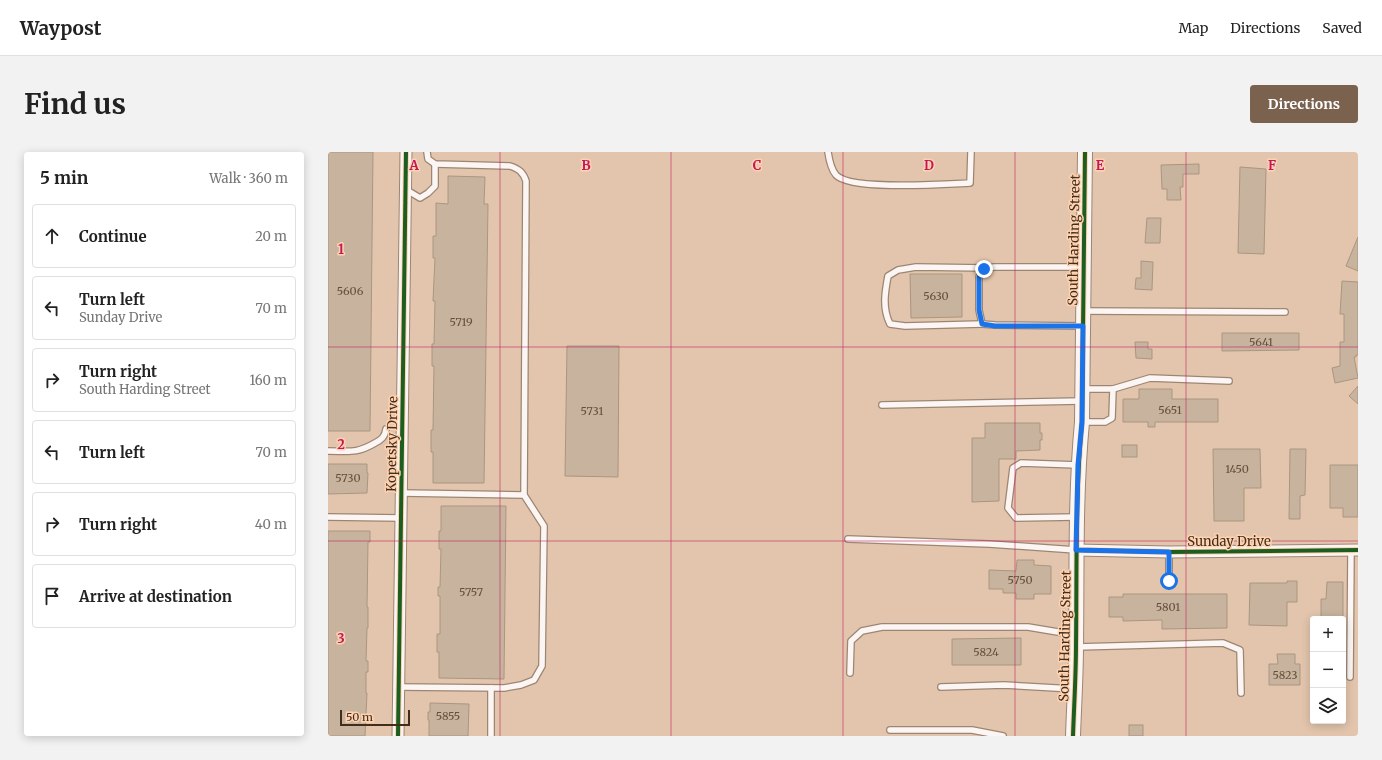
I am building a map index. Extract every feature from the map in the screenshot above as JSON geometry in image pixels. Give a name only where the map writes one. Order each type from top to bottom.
[{"type":"street","name":"Kopetsky Drive","points":[[398,736],[406,152]]},
{"type":"street","name":"South Harding Street","points":[[1073,736],[1076,641],[1078,465],[1082,422],[1085,152]]},
{"type":"street","name":"Sunday Drive","points":[[1076,550],[1169,552],[1354,550]]},
{"type":"lane","points":[[399,687],[504,688],[521,685],[534,680],[542,666],[544,526],[524,495],[526,181],[523,174],[518,169],[510,166],[435,164],[428,159],[427,152]]},
{"type":"lane","points":[[828,152],[829,160],[837,176],[847,181],[898,185],[970,183],[971,152]]},
{"type":"lane","points":[[405,189],[420,198],[428,193],[435,186],[435,164]]},
{"type":"lane","points":[[1083,326],[995,326],[982,324],[904,326],[890,324],[885,305],[885,289],[888,276],[898,270],[916,267],[1084,267]]},
{"type":"lane","points":[[982,324],[979,310],[979,277],[984,269],[987,268]]},
{"type":"lane","points":[[1083,311],[1285,312]]},
{"type":"lane","points":[[882,405],[1082,395],[1113,389],[1150,378],[1229,381]]},
{"type":"lane","points":[[1082,422],[1105,422],[1112,418],[1113,389]]},
{"type":"lane","points":[[328,451],[362,450],[380,440],[385,435],[386,429]]},
{"type":"lane","points":[[1077,517],[1016,518],[1008,508],[1013,468],[1021,463],[1078,465]]},
{"type":"lane","points":[[402,492],[524,495]]},
{"type":"lane","points":[[328,517],[401,518]]},
{"type":"lane","points":[[848,539],[989,544],[1076,550]]},
{"type":"lane","points":[[1350,677],[1354,550]]},
{"type":"lane","points":[[1169,552],[1169,581]]},
{"type":"lane","points":[[850,673],[851,641],[862,631],[882,628],[1028,627],[1076,641],[1223,643],[1240,650],[1242,693]]},
{"type":"lane","points":[[941,687],[1004,685],[1075,689]]},
{"type":"lane","points":[[491,688],[491,736]]},
{"type":"lane","points":[[890,730],[972,730],[1003,736]]},
{"type":"building","points":[[328,152],[373,152],[370,431],[328,431]]},
{"type":"building","points":[[1199,164],[1199,174],[1183,174],[1183,187],[1180,187],[1181,200],[1167,200],[1167,189],[1162,189],[1161,165]]},
{"type":"building","points":[[1240,167],[1266,169],[1264,254],[1238,253]]},
{"type":"building","points":[[448,176],[485,177],[484,204],[488,204],[484,483],[433,483],[431,430],[433,430],[434,366],[432,366],[432,344],[434,344],[435,301],[433,301],[435,258],[433,258],[433,236],[436,236],[436,203],[448,204]]},
{"type":"building","points":[[1147,218],[1161,218],[1160,243],[1145,243]]},
{"type":"building","points":[[1358,237],[1358,271],[1346,266]]},
{"type":"building","points":[[1141,261],[1153,262],[1152,290],[1135,289],[1136,278],[1141,278]]},
{"type":"building","points":[[910,274],[962,274],[962,317],[911,318]]},
{"type":"building","points":[[1342,281],[1358,282],[1358,355],[1354,357],[1358,378],[1335,383],[1332,368],[1340,366],[1340,342],[1344,342],[1344,314],[1340,314]]},
{"type":"building","points":[[1222,333],[1299,333],[1299,350],[1222,351]]},
{"type":"building","points":[[1135,342],[1148,342],[1148,349],[1152,349],[1152,359],[1136,358]]},
{"type":"building","points":[[567,346],[619,346],[618,477],[565,476]]},
{"type":"building","points":[[1358,386],[1358,404],[1349,396]]},
{"type":"building","points":[[1139,389],[1172,389],[1172,399],[1218,399],[1218,422],[1155,422],[1155,427],[1148,427],[1148,422],[1123,422],[1123,399],[1139,399]]},
{"type":"building","points":[[985,423],[1040,423],[1042,440],[1040,440],[1040,450],[1016,451],[1016,459],[999,459],[999,501],[972,502],[972,438],[985,438]]},
{"type":"building","points":[[1122,445],[1137,445],[1137,457],[1122,457]]},
{"type":"building","points":[[1213,449],[1260,449],[1261,488],[1244,488],[1244,521],[1214,521]]},
{"type":"building","points":[[1290,449],[1306,449],[1305,495],[1300,496],[1300,519],[1289,519]]},
{"type":"building","points":[[328,464],[367,464],[367,493],[328,494]]},
{"type":"building","points":[[1330,465],[1358,465],[1358,517],[1343,517],[1343,508],[1330,508]]},
{"type":"building","points":[[441,506],[506,506],[504,679],[439,678],[437,634],[440,634],[440,596],[438,596],[438,587],[440,587],[441,549],[439,549],[439,531],[441,531]]},
{"type":"building","points":[[328,531],[370,531],[370,542],[368,542],[368,628],[366,661],[368,661],[368,672],[366,672],[367,693],[365,736],[328,736]]},
{"type":"building","points":[[1017,560],[1034,560],[1034,565],[1051,566],[1051,594],[1034,594],[1034,599],[1016,599],[1016,593],[1003,593],[1003,589],[989,589],[989,570],[1016,571]]},
{"type":"building","points":[[1287,581],[1297,581],[1297,602],[1287,602],[1287,626],[1249,625],[1250,583],[1287,583]]},
{"type":"building","points":[[1327,582],[1343,582],[1343,616],[1321,616],[1321,599],[1326,599]]},
{"type":"building","points":[[1123,594],[1227,594],[1227,628],[1162,629],[1162,620],[1123,621],[1123,617],[1109,617],[1109,597],[1123,597]]},
{"type":"building","points":[[1021,638],[1021,665],[952,665],[952,639]]},
{"type":"building","points":[[1277,654],[1295,654],[1295,664],[1300,664],[1300,685],[1269,685],[1269,664],[1278,664]]},
{"type":"building","points":[[430,703],[469,704],[468,736],[429,736],[428,712],[430,712]]},
{"type":"building","points":[[1129,725],[1143,725],[1143,736],[1129,736]]},
{"type":"cycle path","points":[[398,736],[406,152]]},
{"type":"cycle path","points":[[1073,736],[1076,656],[1077,506],[1082,422],[1085,152]]},
{"type":"cycle path","points":[[1076,550],[1169,552],[1358,550]]},
{"type":"route","points":[[984,269],[979,277],[979,310],[982,324],[995,326],[1083,326],[1082,422],[1078,465],[1076,550],[1169,552],[1169,581]]}]
